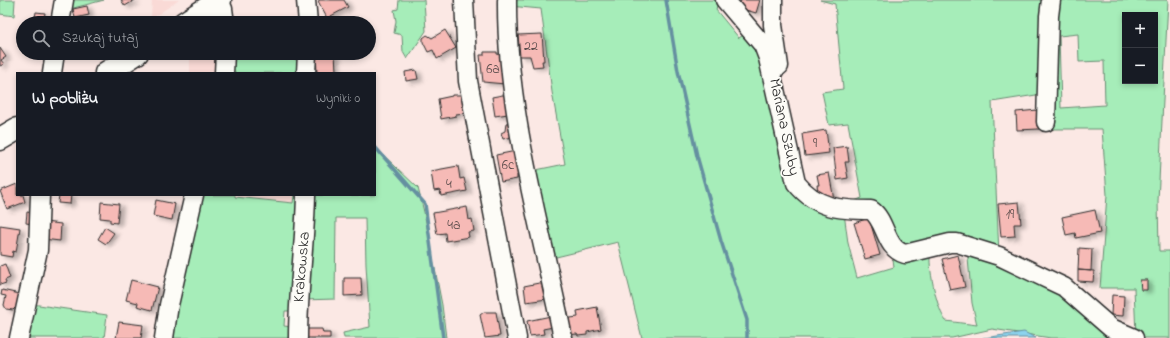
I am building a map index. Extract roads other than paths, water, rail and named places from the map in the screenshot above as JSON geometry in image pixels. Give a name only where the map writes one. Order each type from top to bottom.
[{"type":"main road","points":[[195,16],[220,0]]},
{"type":"main road","points":[[108,72],[126,60]]},
{"type":"main road","points":[[0,139],[16,130]]},
{"type":"street","points":[[61,16],[64,0]]},
{"type":"street","points":[[220,0],[224,16]]},
{"type":"street","points":[[306,0],[307,16]]},
{"type":"street","points":[[464,0],[468,81],[517,338]]},
{"type":"street","points":[[471,0],[475,81],[499,206]]},
{"type":"street","points":[[507,0],[507,29],[513,91],[562,338]]},
{"type":"street","name":"Mariana Szuby","points":[[724,0],[763,45],[768,58],[796,183],[804,193],[823,204],[840,210],[871,210],[875,213],[888,240],[899,252],[905,254],[950,243],[957,243],[999,256],[1064,287],[1110,328],[1134,338]]},
{"type":"street","points":[[773,0],[773,25],[782,84],[796,150]]},
{"type":"street","points":[[1046,122],[1049,16],[1051,0]]},
{"type":"street","points":[[52,72],[54,60]]},
{"type":"street","points":[[224,72],[225,60]]},
{"type":"street","points":[[306,72],[307,60]]},
{"type":"street","points":[[19,338],[38,250],[40,196]]},
{"type":"street","points":[[164,338],[170,298],[194,196]]},
{"type":"street","name":"Krakowska","points":[[298,338],[298,313],[306,231],[306,196]]},
{"type":"water","points":[[1024,332],[1036,338],[984,338]]},
{"type":"waterway","points":[[666,0],[678,71],[697,156],[721,241],[747,320],[747,338]]},
{"type":"waterway","points":[[376,148],[425,204],[443,338]]}]
